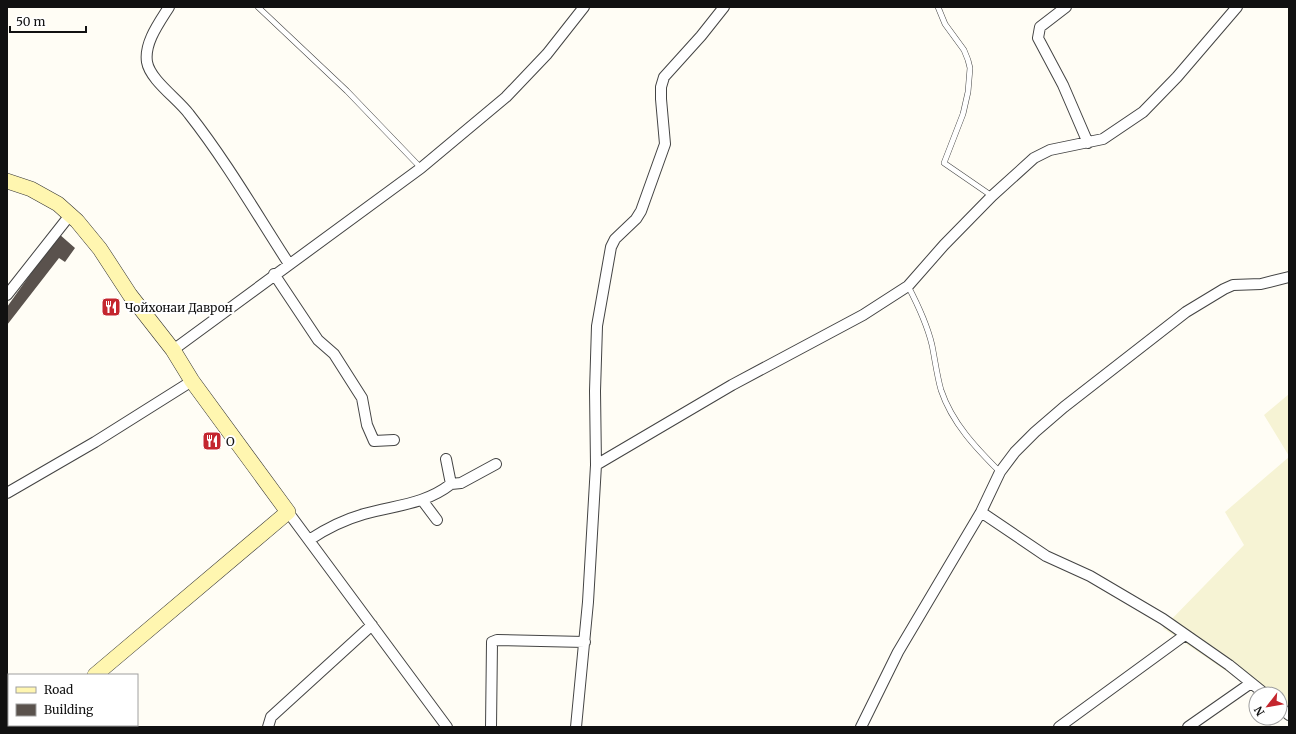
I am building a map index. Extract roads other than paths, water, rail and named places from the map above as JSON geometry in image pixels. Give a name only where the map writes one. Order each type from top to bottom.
[{"type":"main road","points":[[7,181],[31,188],[58,204],[70,215],[100,249],[130,295],[173,350],[192,381],[288,512],[96,674]]},
{"type":"street","points":[[169,7],[146,50],[149,68],[157,79],[182,105],[209,139],[289,264]]},
{"type":"street","points":[[173,350],[274,274],[421,168],[506,97],[548,54],[584,7]]},
{"type":"street","points":[[576,727],[585,642],[596,465],[595,391],[598,326],[611,247],[615,239],[636,219],[641,211],[665,144],[661,99],[661,87],[664,77],[701,36],[724,7]]},
{"type":"street","points":[[1066,7],[1040,27],[1038,38],[1063,85],[1088,143]]},
{"type":"street","points":[[596,465],[732,385],[863,315],[908,286],[944,245],[992,196],[1034,158],[1050,150],[1103,139],[1143,112],[1177,77],[1237,7]]},
{"type":"street","points":[[7,295],[70,215]]},
{"type":"street","points":[[274,274],[318,340],[334,354],[362,398],[367,425],[374,441],[394,440]]},
{"type":"street","points":[[861,727],[898,652],[982,512],[1000,472],[1015,452],[1058,412],[1186,312],[1233,285],[1261,284],[1289,277]]},
{"type":"street","points":[[7,492],[94,442],[192,381]]},
{"type":"street","points":[[446,459],[451,484]]},
{"type":"street","points":[[309,540],[329,526],[348,518],[409,505],[440,492],[451,484],[461,483],[496,464]]},
{"type":"street","points":[[422,500],[438,520]]},
{"type":"street","points":[[288,512],[448,727]]},
{"type":"street","points":[[982,512],[1046,556],[1090,576],[1163,619],[1255,686]]},
{"type":"street","points":[[268,727],[271,718],[372,625]]},
{"type":"street","points":[[1059,727],[1185,635]]},
{"type":"street","points":[[492,727],[492,642],[497,640],[585,642]]},
{"type":"street","points":[[1188,727],[1251,683]]},
{"type":"lane","points":[[258,7],[347,91],[421,168]]},
{"type":"lane","points":[[938,7],[945,24],[964,50],[970,68],[964,114],[944,163],[992,196]]},
{"type":"lane","points":[[908,286],[919,306],[927,326],[941,390],[950,410],[962,430],[977,449],[1000,472]]},
{"type":"place","name":"Чойхонаи Даврон","points":[[111,307]]},
{"type":"place","name":"O","points":[[212,441]]}]
